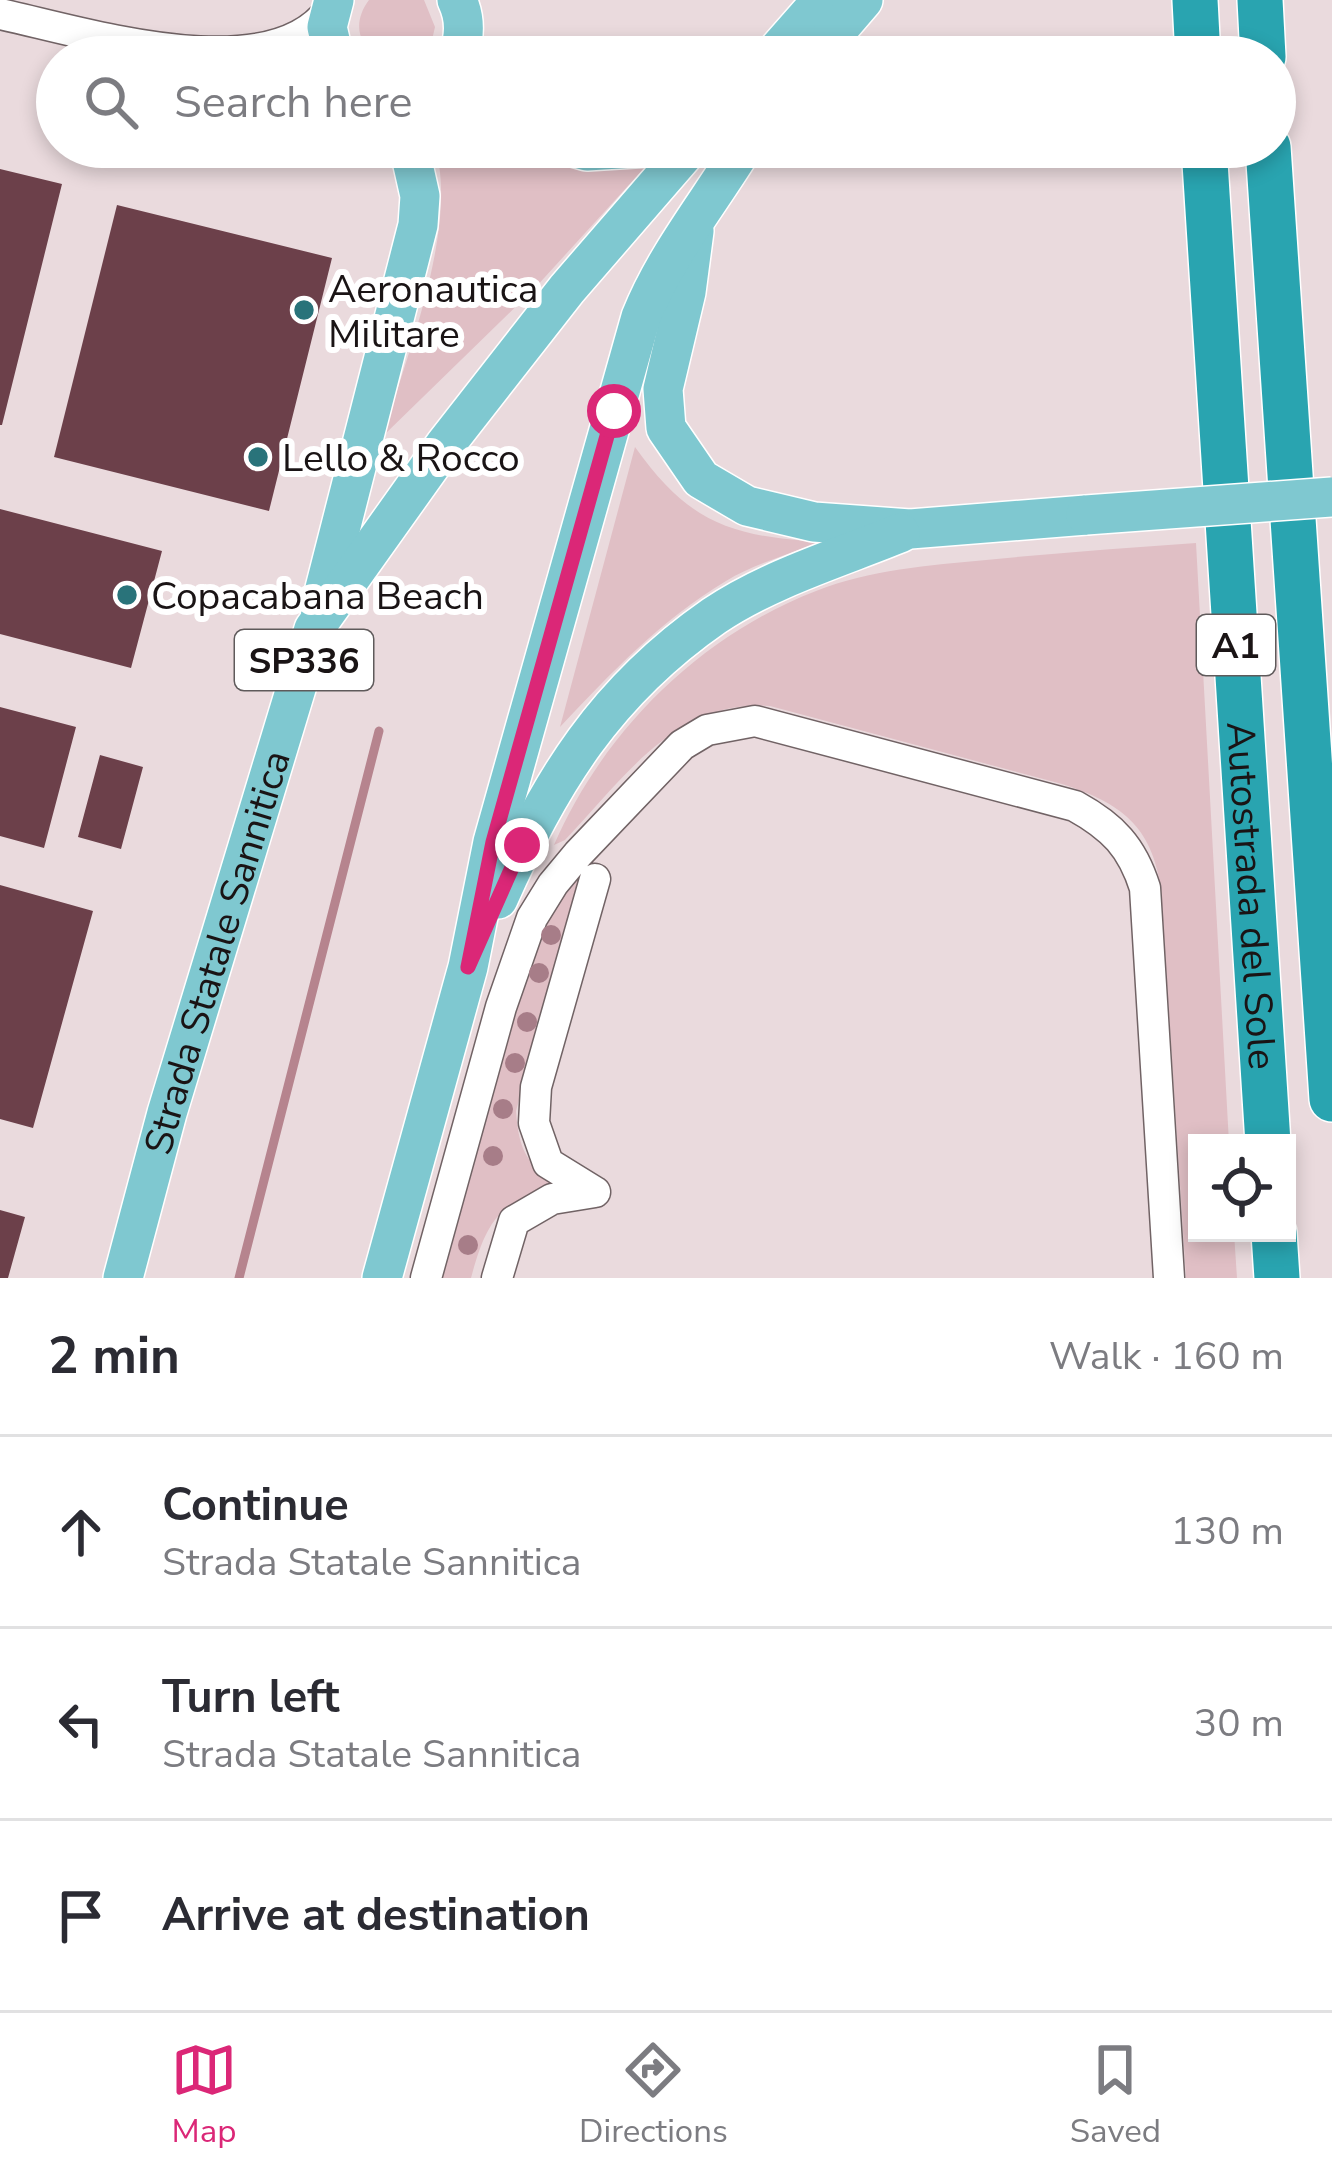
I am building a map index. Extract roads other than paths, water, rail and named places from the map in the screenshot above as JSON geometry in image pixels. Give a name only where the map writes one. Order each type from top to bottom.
[{"type":"highway","points":[[1195,0],[1197,36]]},
{"type":"highway","points":[[1260,0],[1262,36]]},
{"type":"highway","name":"Autostrada del Sole","points":[[1205,168],[1267,1134]]},
{"type":"highway","name":"Autostrada del Sole","points":[[1269,168],[1332,1099]]},
{"type":"highway","points":[[1275,1242],[1277,1278]]},
{"type":"main road","points":[[458,0],[465,36]]},
{"type":"main road","points":[[790,36],[822,0]]},
{"type":"main road","points":[[832,36],[863,0]]},
{"type":"main road","points":[[329,36],[332,5]]},
{"type":"main road","name":"Strada Statale Sannitica","points":[[123,1278],[167,1112],[314,629],[418,225],[420,196],[414,168]]},
{"type":"main road","name":"Strada Statale Sannitica","points":[[314,629],[445,445],[672,168]]},
{"type":"main road","points":[[382,1278],[468,967],[493,842],[640,317],[672,252],[730,168]]},
{"type":"main road","points":[[694,225],[686,292],[663,389],[666,428],[701,479],[747,506],[814,522],[910,529],[1332,497]]},
{"type":"main road","points":[[468,967],[522,845],[565,765],[629,684],[716,615],[788,578],[910,529]]},
{"type":"street","points":[[300,36],[322,21],[332,5]]},
{"type":"street","points":[[0,14],[110,36]]},
{"type":"street","points":[[426,1278],[501,1007],[532,918],[578,854],[682,745],[707,730],[755,722],[1076,806],[1120,836],[1145,888],[1168,1278]]},
{"type":"street","points":[[497,1278],[514,1221],[552,1199],[595,1192],[548,1163],[534,1123],[536,1087],[595,879]]},
{"type":"waterway","points":[[239,1278],[379,731]]},
{"type":"place","name":"Aeronautica Militare","points":[[304,310]]},
{"type":"place","name":"Lello & Rocco","points":[[258,457]]},
{"type":"place","name":"Copacabana Beach","points":[[127,595]]}]
